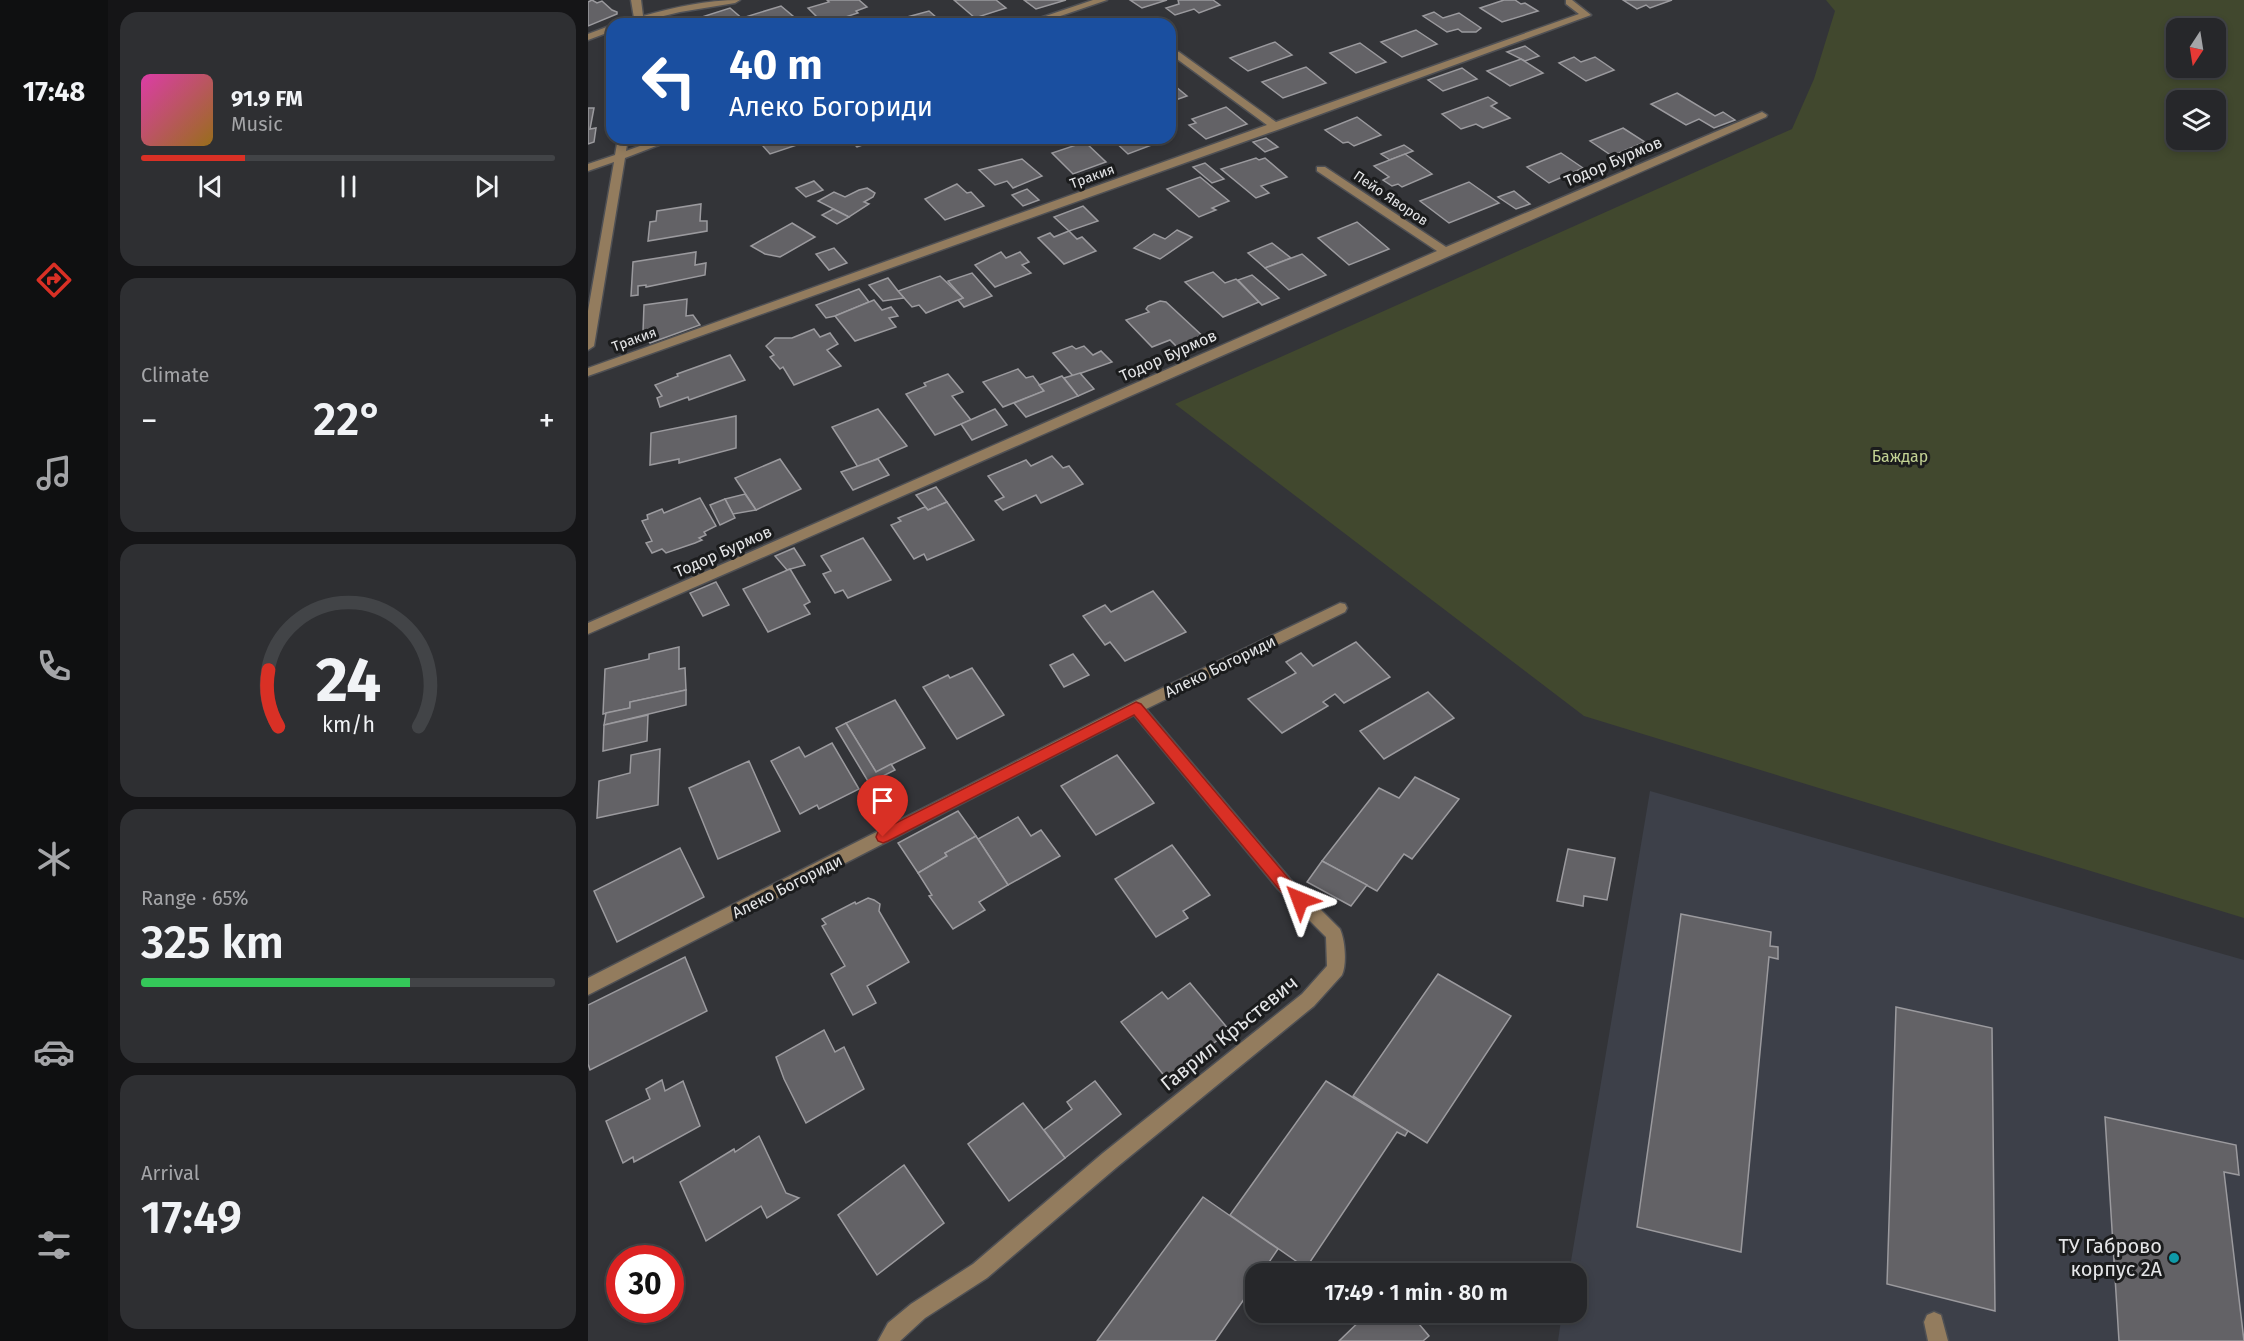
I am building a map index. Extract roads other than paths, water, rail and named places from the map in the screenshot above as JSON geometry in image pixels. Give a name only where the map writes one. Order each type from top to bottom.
[{"type":"street","points":[[636,0],[639,18]]},
{"type":"street","points":[[653,18],[735,0]]},
{"type":"street","points":[[1046,18],[1102,0]]},
{"type":"street","name":"Тракия","points":[[588,372],[1586,15],[1569,2]]},
{"type":"street","points":[[588,37],[606,30]]},
{"type":"street","points":[[1176,54],[1275,126]]},
{"type":"street","name":"Тодор Бурмов","points":[[588,629],[1762,115]]},
{"type":"street","points":[[588,346],[622,144]]},
{"type":"street","points":[[588,168],[653,144]]},
{"type":"street","name":"Пейо Яворов","points":[[1321,169],[1445,252]]},
{"type":"street","name":"Алеко Богориди","points":[[588,987],[1136,707],[1340,608]]},
{"type":"street","name":"Гаврил Кръстевич","points":[[888,1341],[896,1330],[918,1311],[980,1271],[1110,1160],[1308,1000],[1336,969],[1334,934],[1284,884],[1136,707]]},
{"type":"place","name":"ТУ Габрово корпус 2А","points":[[2174,1258]]},
{"type":"park label","name":"Баждар","points":[[1900,456]]}]
